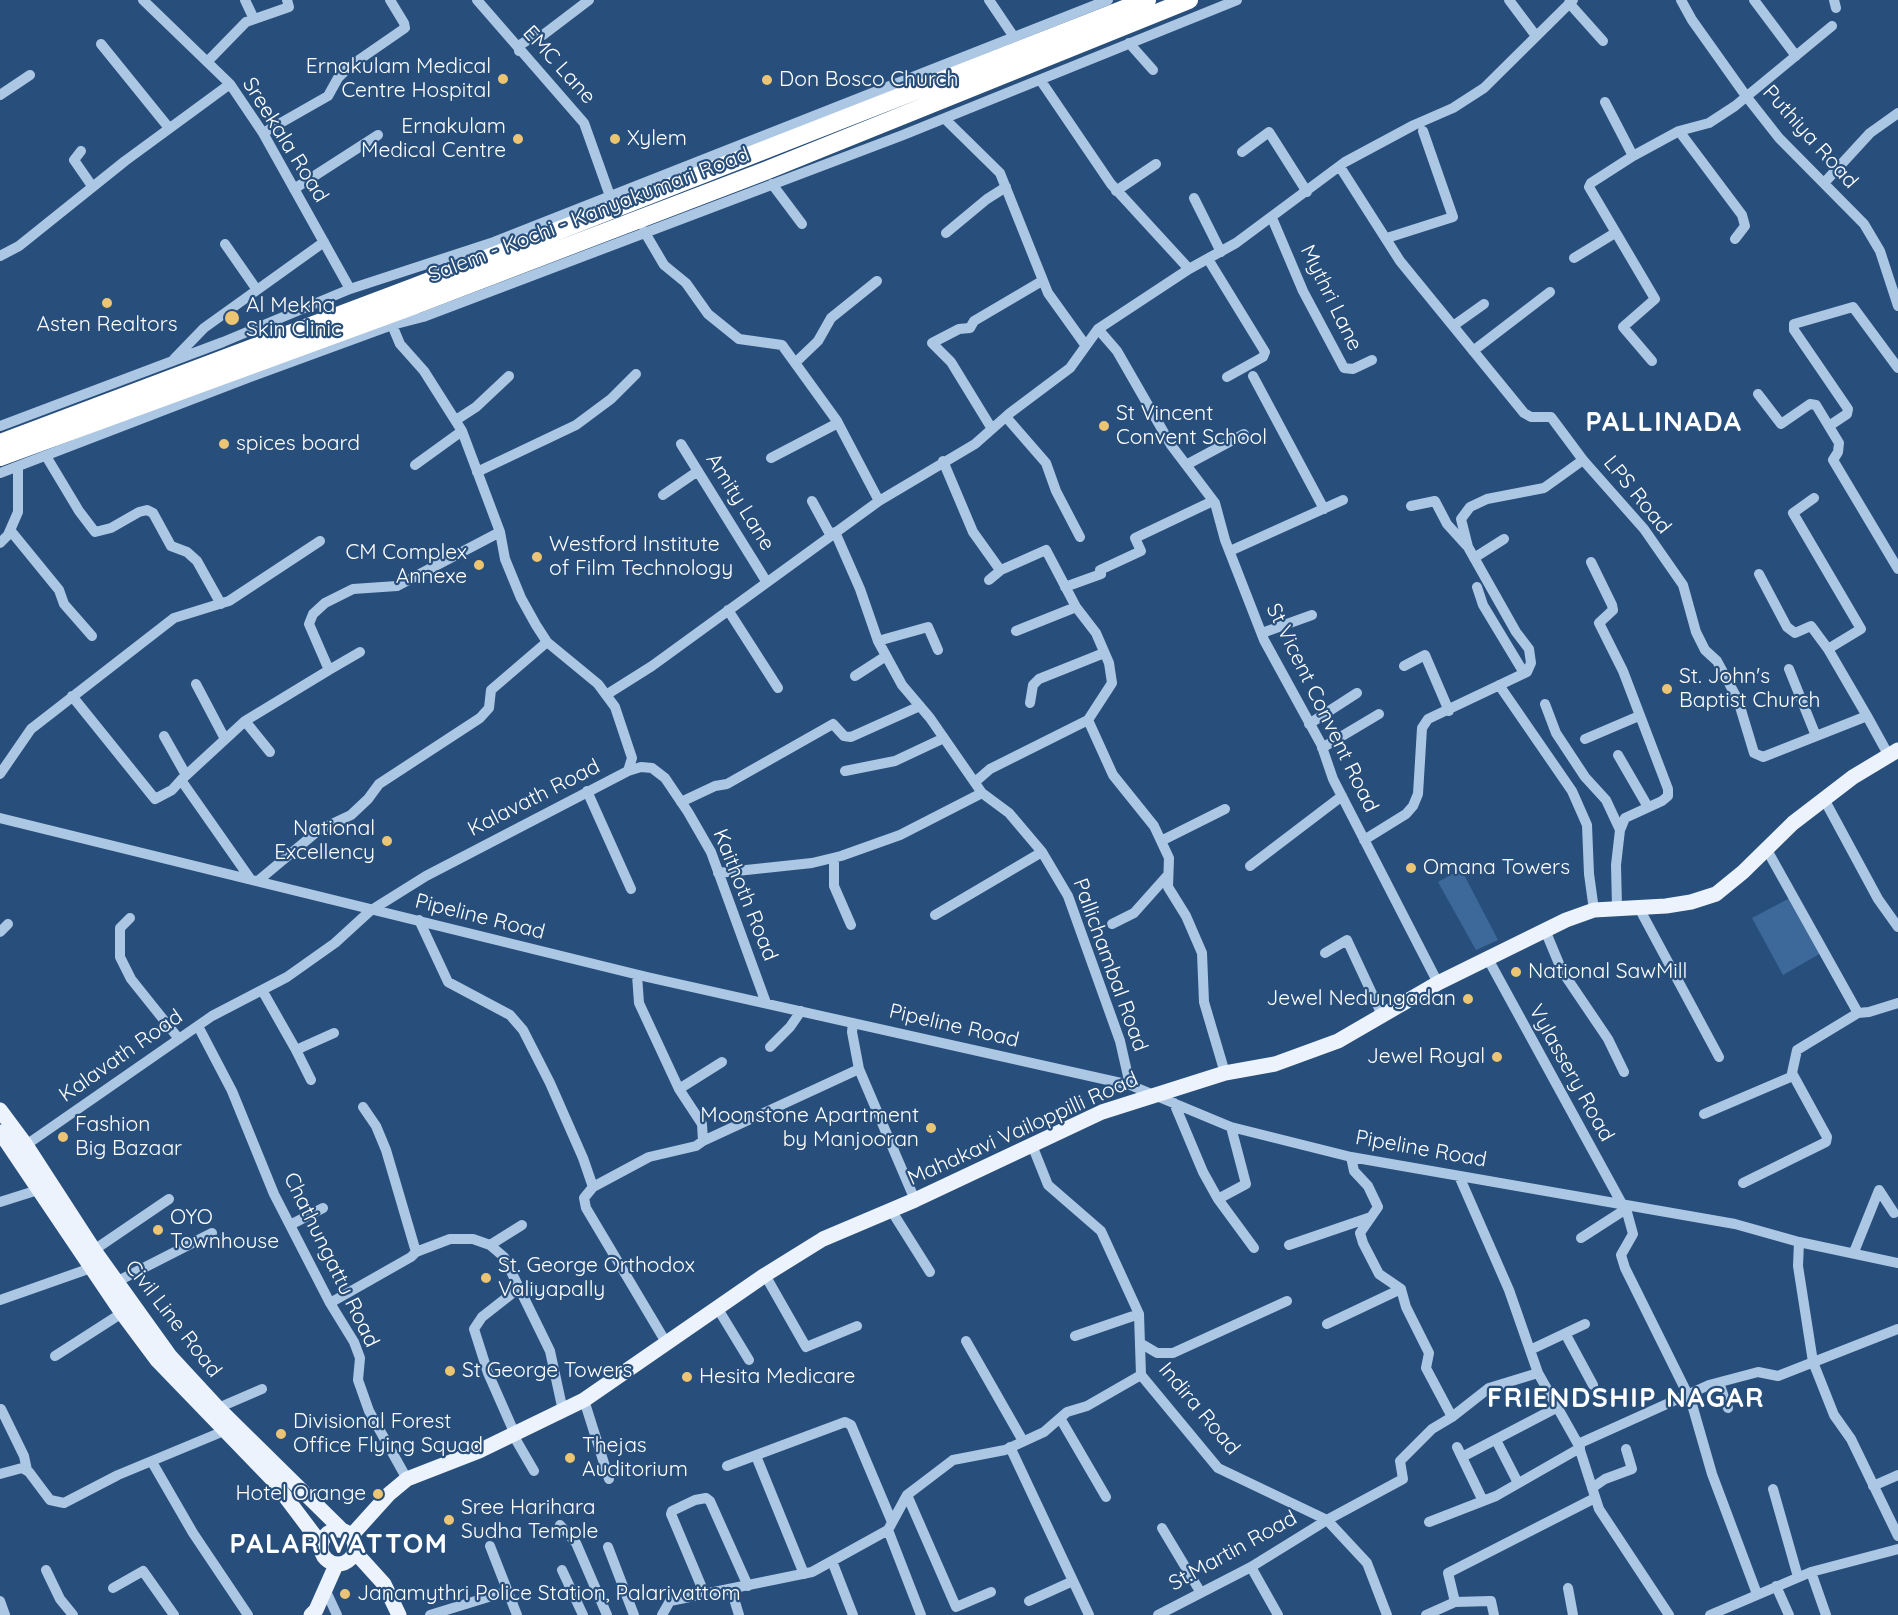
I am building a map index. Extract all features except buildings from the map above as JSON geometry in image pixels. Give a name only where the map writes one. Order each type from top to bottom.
[{"type":"highway","name":"Salem - Kochi - Kanyakumari Road","points":[[609,212],[786,163],[1189,0]]},
{"type":"highway","name":"Salem - Kochi - Kanyakumari Road","points":[[0,443],[243,358],[415,306],[609,212],[844,112],[1148,16]]},
{"type":"highway","name":"Salem - Kochi - Kanyakumari Road","points":[[0,457],[243,358]]},
{"type":"main road","name":"Mahakavi Vailoppilli Road","points":[[347,1533],[407,1479],[479,1451],[584,1400],[765,1275],[823,1239],[915,1200],[1102,1112],[1225,1074],[1294,1058],[1338,1041],[1438,983],[1545,930],[1594,910],[1691,902],[1716,894],[1767,850],[1793,823],[1824,799],[1893,753]]},
{"type":"main road","name":"Civil Line Road","points":[[0,1110],[26,1144],[70,1224],[91,1268],[122,1313],[157,1360],[272,1479],[321,1544]]},
{"type":"main road","name":"Civil Line Road","points":[[0,1134],[38,1190],[94,1250],[170,1356],[218,1408],[347,1533]]},
{"type":"main road","points":[[355,1552],[344,1564],[336,1565],[328,1562],[322,1555],[321,1544],[325,1535],[333,1530],[347,1533],[355,1552],[384,1584],[399,1615]]},
{"type":"main road","points":[[310,1615],[316,1610],[336,1565]]},
{"type":"street","name":"Sreekala Road","points":[[142,0],[230,84],[262,133],[350,289]]},
{"type":"street","points":[[245,0],[254,19]]},
{"type":"street","points":[[208,61],[246,22],[289,7],[287,0]]},
{"type":"street","points":[[262,133],[328,96],[338,78],[350,66],[403,30],[404,23],[390,0]]},
{"type":"street","name":"EMC Lane","points":[[477,0],[584,123],[609,212]]},
{"type":"street","points":[[519,51],[520,45],[537,34],[543,35],[589,0]]},
{"type":"street","points":[[989,0],[1014,37]]},
{"type":"street","points":[[844,112],[1014,37],[1108,0]]},
{"type":"street","points":[[243,358],[423,316],[1041,81],[1129,43],[1148,16],[1237,0]]},
{"type":"street","points":[[1509,0],[1536,36]]},
{"type":"street","name":"Puthiya Road","points":[[1681,0],[1692,20],[1779,138],[1864,224],[1880,251],[1895,288],[1898,306]]},
{"type":"street","points":[[1754,0],[1796,56]]},
{"type":"street","points":[[606,695],[652,666],[879,501],[975,444],[1070,368],[1098,329],[1272,218],[1340,167],[1414,125],[1453,108],[1476,93],[1571,2],[1603,41]]},
{"type":"street","points":[[1652,361],[1623,327],[1655,299],[1589,187],[1591,183],[1678,131],[1708,123],[1746,96],[1832,26]]},
{"type":"street","points":[[1129,43],[1153,70]]},
{"type":"street","points":[[101,44],[169,128]]},
{"type":"street","points":[[0,95],[30,75]]},
{"type":"street","points":[[1041,81],[1116,191],[1189,269]]},
{"type":"street","points":[[0,256],[19,246],[92,186],[230,84]]},
{"type":"street","points":[[1605,102],[1633,156]]},
{"type":"street","points":[[1825,182],[1870,133],[1898,113]]},
{"type":"street","points":[[945,119],[1000,173],[1047,293],[1086,346]]},
{"type":"street","points":[[1387,238],[1453,217],[1423,130]]},
{"type":"street","points":[[1678,131],[1742,215],[1745,226],[1735,239]]},
{"type":"street","points":[[1242,152],[1269,132],[1307,192]]},
{"type":"street","points":[[294,189],[378,135]]},
{"type":"street","points":[[81,151],[74,160],[92,186]]},
{"type":"street","points":[[1116,191],[1156,164]]},
{"type":"street","name":"LPS Road","points":[[1340,167],[1400,261],[1524,413],[1531,417],[1551,417],[1583,460],[1644,529],[1683,585],[1696,632],[1738,700],[1754,753],[1763,757],[1867,716]]},
{"type":"street","points":[[772,184],[802,224]]},
{"type":"street","points":[[946,233],[987,199],[1006,188]]},
{"type":"street","points":[[1194,198],[1221,252]]},
{"type":"street","points":[[243,358],[350,289],[494,242],[609,212]]},
{"type":"street","name":"Mythri Lane","points":[[1272,218],[1303,291],[1344,368],[1353,369],[1372,360]]},
{"type":"street","points":[[644,231],[664,265],[686,283],[708,314],[739,339],[782,345],[838,423],[879,501]]},
{"type":"street","points":[[1574,258],[1615,233]]},
{"type":"street","points":[[172,361],[204,328],[324,242]]},
{"type":"street","points":[[225,244],[256,290]]},
{"type":"street","points":[[1208,259],[1265,352],[1263,357],[1227,378]]},
{"type":"street","points":[[795,363],[818,340],[831,318],[877,281]]},
{"type":"street","points":[[993,429],[951,362],[932,343],[959,329],[970,328],[974,321],[1042,281]]},
{"type":"street","points":[[1473,351],[1550,292]]},
{"type":"street","points":[[1452,326],[1484,304]]},
{"type":"street","points":[[1829,426],[1847,414],[1848,409],[1794,330],[1794,324],[1853,307],[1898,368]]},
{"type":"street","name":"Kalavath Road","points":[[26,1144],[96,1099],[198,1026],[287,977],[335,943],[370,911],[426,876],[628,771],[632,758],[615,707],[598,684],[547,642],[521,598],[505,559],[500,532],[462,431],[424,371],[400,344],[392,325]]},
{"type":"street","name":"St Vicent Convent Road","points":[[1098,329],[1118,351],[1157,423],[1213,501],[1262,633],[1280,672],[1322,748],[1333,779],[1415,944],[1438,983]]},
{"type":"street","name":"Salem - Kochi - Kanyakumari Road","points":[[0,426],[172,361],[243,358]]},
{"type":"street","name":"Salem - Kochi - Kanyakumari Road","points":[[0,473],[46,456],[243,358]]},
{"type":"street","points":[[477,472],[576,425],[611,399],[636,374]]},
{"type":"street","points":[[456,420],[476,407],[509,376]]},
{"type":"street","points":[[1253,376],[1323,509]]},
{"type":"street","points":[[1758,394],[1781,424],[1813,403],[1839,443],[1838,452],[1833,460],[1898,569]]},
{"type":"street","points":[[1006,417],[1046,463],[1056,491],[1080,537]]},
{"type":"street","points":[[771,458],[838,423]]},
{"type":"street","points":[[415,465],[462,431]]},
{"type":"street","points":[[1186,465],[1244,434]]},
{"type":"street","name":"Amity Lane","points":[[681,444],[766,581]]},
{"type":"street","points":[[46,456],[79,512],[95,532],[99,533],[111,528],[139,512],[147,510],[153,513],[171,546],[187,552],[197,561],[221,604]]},
{"type":"street","points":[[1468,547],[1461,519],[1470,507],[1487,499],[1544,488],[1583,460]]},
{"type":"street","points":[[943,461],[973,532],[1001,570]]},
{"type":"street","points":[[0,543],[10,530],[18,512],[18,467]]},
{"type":"street","points":[[663,495],[698,471]]},
{"type":"street","points":[[1814,498],[1793,513],[1861,629],[1828,648]]},
{"type":"street","points":[[1230,551],[1343,500]]},
{"type":"street","name":"Pallichambal Road","points":[[812,501],[833,534],[860,589],[878,641],[902,685],[944,738],[982,793],[1009,813],[1042,852],[1068,896],[1120,1041],[1130,1085]]},
{"type":"street","points":[[1065,587],[1101,574],[1100,570],[1141,551],[1135,538],[1213,501]]},
{"type":"street","points":[[1364,840],[1406,814],[1413,806],[1418,794],[1422,728],[1428,719],[1449,711],[1524,673],[1531,663],[1529,649],[1516,632],[1468,547],[1448,524],[1435,501],[1412,506]]},
{"type":"street","points":[[10,530],[59,590],[64,604],[92,636]]},
{"type":"street","points":[[329,670],[309,624],[313,614],[325,603],[353,589],[397,586],[500,532]]},
{"type":"street","points":[[1474,558],[1504,539]]},
{"type":"street","points":[[0,774],[31,729],[174,618],[221,604],[320,541]]},
{"type":"street","points":[[975,782],[990,769],[1088,720],[1112,683],[1109,663],[1096,633],[1076,607],[1060,572],[1046,550],[1001,570],[989,580]]},
{"type":"street","points":[[1591,562],[1613,610],[1599,623],[1623,671],[1668,789],[1668,796],[1625,818],[1620,830],[1616,865],[1617,907]]},
{"type":"street","points":[[1759,574],[1786,627],[1795,633],[1811,626],[1828,648],[1867,716],[1893,753]]},
{"type":"street","points":[[1477,587],[1483,605],[1524,673]]},
{"type":"street","points":[[1016,631],[1076,607]]},
{"type":"street","points":[[728,610],[778,688]]},
{"type":"street","points":[[1262,633],[1312,615]]},
{"type":"street","points":[[878,641],[928,627],[938,650]]},
{"type":"street","points":[[164,736],[184,778],[254,879],[319,830],[351,815],[368,799],[379,784],[480,718],[489,708],[491,690],[547,642]]},
{"type":"street","points":[[72,696],[154,799],[166,794],[245,721],[360,652]]},
{"type":"street","points":[[1030,703],[1033,685],[1039,679],[1104,653]]},
{"type":"street","points":[[1404,666],[1425,655],[1449,711]]},
{"type":"street","points":[[855,676],[886,656]]},
{"type":"street","points":[[1790,669],[1816,736]]},
{"type":"street","points":[[196,684],[225,740]]},
{"type":"street","points":[[1499,685],[1572,791],[1587,825],[1589,874],[1594,910]]},
{"type":"street","points":[[1309,724],[1357,693]]},
{"type":"street","points":[[1545,704],[1556,733],[1585,777],[1606,800],[1620,830]]},
{"type":"street","points":[[681,802],[715,786],[727,784],[833,724],[844,736],[851,737],[920,706]]},
{"type":"street","points":[[1322,748],[1379,714]]},
{"type":"street","points":[[1585,740],[1639,716]]},
{"type":"street","points":[[1088,720],[1113,775],[1154,826],[1171,867],[1167,876],[1134,913],[1112,924]]},
{"type":"street","points":[[245,721],[270,752]]},
{"type":"street","points":[[845,771],[895,761],[944,738]]},
{"type":"street","points":[[1618,754],[1648,807]]},
{"type":"street","name":"Kaithoth Road","points":[[628,771],[641,767],[652,768],[665,778],[711,852],[766,1003]]},
{"type":"street","points":[[587,791],[631,889]]},
{"type":"street","points":[[718,873],[834,858],[900,835],[982,793]]},
{"type":"street","points":[[1250,866],[1342,796]]},
{"type":"street","points":[[1824,799],[1878,899],[1898,927]]},
{"type":"street","points":[[1161,840],[1225,809]]},
{"type":"street","name":"Pipeline Road","points":[[0,818],[254,879],[370,911],[419,920],[638,975],[1130,1085],[1231,1127],[1351,1157],[1735,1224],[1799,1242],[1898,1263]]},
{"type":"street","points":[[1767,850],[1858,1013]]},
{"type":"street","points":[[935,915],[1042,852]]},
{"type":"street","points":[[834,858],[834,886],[851,925]]},
{"type":"street","points":[[1167,876],[1174,900],[1186,916],[1202,953],[1204,1002],[1225,1074]]},
{"type":"street","points":[[1639,908],[1719,1057]]},
{"type":"street","points":[[130,918],[120,928],[120,957],[131,979],[179,1039]]},
{"type":"street","points":[[419,920],[448,982],[510,1015],[523,1030],[562,1108],[593,1187]]},
{"type":"street","points":[[1545,930],[1562,971],[1608,1039],[1624,1072]]},
{"type":"street","points":[[1325,953],[1347,940],[1382,1015]]},
{"type":"street","name":"Vylassery Road","points":[[1488,959],[1624,1206],[1633,1234],[1621,1255],[1625,1268],[1687,1394],[1712,1474],[1757,1594]]},
{"type":"street","points":[[638,975],[639,1003],[679,1089],[702,1124],[703,1142]]},
{"type":"street","points":[[262,990],[311,1080]]},
{"type":"street","points":[[1743,1183],[1826,1142],[1827,1137],[1793,1076],[1797,1050],[1858,1013],[1898,1003]]},
{"type":"street","points":[[770,1047],[790,1027],[801,1011]]},
{"type":"street","points":[[853,1023],[852,1032],[859,1069],[915,1200]]},
{"type":"street","name":"Chathungattu Road","points":[[198,1026],[232,1091],[274,1194],[330,1303],[354,1342],[360,1358],[358,1380],[369,1410],[407,1479]]},
{"type":"street","points":[[296,1050],[334,1033]]},
{"type":"street","points":[[679,1089],[722,1062]]},
{"type":"street","points":[[668,1344],[586,1208],[584,1198],[593,1187],[649,1157],[703,1142],[859,1069]]},
{"type":"street","points":[[1704,1114],[1793,1076]]},
{"type":"street","points":[[1174,1103],[1203,1172],[1218,1199],[1254,1248]]},
{"type":"street","points":[[363,1107],[376,1126],[386,1150],[416,1252]]},
{"type":"street","points":[[1218,1199],[1246,1184],[1231,1127]]},
{"type":"street","name":"Indira Road","points":[[1032,1145],[1048,1185],[1101,1231],[1139,1314],[1142,1375],[1218,1468],[1327,1520],[1368,1563],[1387,1615]]},
{"type":"street","points":[[1351,1157],[1354,1171],[1368,1186],[1378,1207],[1360,1233],[1363,1243],[1378,1274],[1401,1289],[1416,1329],[1429,1353],[1426,1368],[1452,1417],[1490,1388],[1538,1372]]},
{"type":"street","points":[[1459,1176],[1509,1290],[1538,1372],[1579,1446],[1594,1493],[1617,1539],[1669,1615]]},
{"type":"street","points":[[0,1202],[38,1190]]},
{"type":"street","points":[[1854,1252],[1879,1190],[1894,1213]]},
{"type":"street","points":[[94,1250],[169,1199]]},
{"type":"street","points":[[1581,1238],[1624,1206]]},
{"type":"street","points":[[290,1225],[323,1208]]},
{"type":"street","points":[[891,1210],[930,1272]]},
{"type":"street","points":[[1289,1245],[1372,1217]]},
{"type":"street","points":[[490,1245],[522,1225]]},
{"type":"street","points":[[116,1282],[212,1233]]},
{"type":"street","points":[[330,1303],[416,1252],[450,1239],[473,1239],[490,1245],[504,1257],[550,1351],[563,1411]]},
{"type":"street","points":[[1799,1242],[1798,1266],[1812,1362],[1834,1415],[1851,1439],[1898,1536]]},
{"type":"street","points":[[0,1300],[91,1268]]},
{"type":"street","points":[[765,1275],[806,1347],[858,1326]]},
{"type":"street","points":[[519,1288],[482,1317],[474,1329],[488,1373],[513,1433],[534,1472]]},
{"type":"street","points":[[1328,1324],[1401,1289]]},
{"type":"street","points":[[1140,1343],[1157,1353],[1173,1353],[1287,1301]]},
{"type":"street","points":[[718,1309],[749,1360]]},
{"type":"street","points":[[55,1356],[122,1313]]},
{"type":"street","points":[[1075,1336],[1139,1314]]},
{"type":"street","points":[[1530,1350],[1566,1335],[1585,1324]]},
{"type":"street","points":[[1429,1522],[1483,1501],[1579,1446],[1687,1394],[1758,1372],[1778,1376],[1898,1329]]},
{"type":"street","points":[[1566,1335],[1593,1385]]},
{"type":"street","points":[[966,1341],[1023,1441]]},
{"type":"street","points":[[662,1615],[670,1601],[804,1574],[832,1561],[890,1526],[907,1496],[952,1460],[1010,1447],[1044,1432],[1060,1418],[1142,1375]]},
{"type":"street","points":[[1719,1383],[1728,1408]]},
{"type":"street","points":[[218,1408],[262,1389]]},
{"type":"street","points":[[584,1400],[609,1479]]},
{"type":"street","points":[[1483,1501],[1459,1452],[1496,1440],[1556,1408]]},
{"type":"street","points":[[1,1409],[24,1455],[27,1470],[50,1500],[63,1503],[224,1431]]},
{"type":"street","name":"St.Martin Road","points":[[1158,1615],[1251,1567],[1327,1520],[1370,1499],[1403,1479],[1400,1461],[1432,1429],[1452,1417]]},
{"type":"street","points":[[1060,1418],[1106,1497]]},
{"type":"street","points":[[727,1466],[845,1422],[851,1425],[921,1615]]},
{"type":"street","points":[[1496,1440],[1518,1483]]},
{"type":"street","points":[[1010,1447],[1089,1615]]},
{"type":"street","points":[[1455,1602],[1448,1573],[1594,1493],[1605,1479],[1632,1469],[1626,1449]]},
{"type":"street","points":[[756,1456],[804,1574]]},
{"type":"street","points":[[152,1462],[192,1533],[248,1615]]},
{"type":"street","points":[[0,1474],[13,1469],[27,1470]]},
{"type":"street","points":[[1873,1486],[1898,1475]]},
{"type":"street","points":[[1773,1489],[1798,1577]]},
{"type":"street","points":[[907,1496],[956,1607],[991,1592]]},
{"type":"street","points":[[705,1595],[671,1514],[672,1511],[695,1500],[706,1498],[710,1501],[748,1586]]},
{"type":"street","points":[[561,1525],[576,1542],[607,1615]]},
{"type":"street","points":[[1162,1528],[1201,1593]]},
{"type":"street","points":[[490,1546],[517,1615]]},
{"type":"street","points":[[608,1547],[634,1615]]},
{"type":"street","points":[[1713,1614],[1811,1572],[1898,1549]]},
{"type":"street","points":[[832,1561],[853,1615]]},
{"type":"street","points":[[1251,1567],[1278,1615]]},
{"type":"street","points":[[46,1570],[60,1599],[73,1615]]},
{"type":"street","points":[[562,1570],[583,1615]]},
{"type":"street","points":[[113,1588],[143,1571],[174,1615]]},
{"type":"street","points":[[1811,1572],[1826,1615]]},
{"type":"street","points":[[1029,1601],[1073,1581]]},
{"type":"street","points":[[1776,1586],[1789,1615]]},
{"type":"street","points":[[325,1588],[338,1615]]},
{"type":"street","points":[[1568,1588],[1573,1615]]},
{"type":"street","points":[[731,1589],[739,1615]]},
{"type":"street","points":[[430,1615],[508,1591]]},
{"type":"street","points":[[1426,1615],[1455,1602],[1491,1600],[1494,1615]]},
{"type":"street","points":[[0,1601],[5,1615]]},
{"type":"shaded area","points":[[1461,869],[1498,940],[1476,950],[1438,882]]},
{"type":"shaded area","points":[[1790,898],[1821,953],[1783,975],[1752,918]]},
{"type":"place","name":"Ernakulam Medical Centre Hospital","points":[[503,79]]},
{"type":"place","name":"Don Bosco Church","points":[[767,80]]},
{"type":"place","name":"Ernakulam Medical Centre","points":[[518,139]]},
{"type":"place","name":"Xylem","points":[[615,139]]},
{"type":"place","name":"Asten Realtors","points":[[107,303]]},
{"type":"place","name":"Al Mekha Skin Clinic","points":[[232,318]]},
{"type":"place","name":"St Vincent Convent School","points":[[1104,426]]},
{"type":"place","name":"spices board","points":[[224,444]]},
{"type":"place","name":"Westford Institute of Film Technology","points":[[537,557]]},
{"type":"place","name":"CM Complex Annexe","points":[[479,565]]},
{"type":"place","name":"St. John's Baptist Church","points":[[1667,689]]},
{"type":"place","name":"National Excellency","points":[[387,841]]},
{"type":"place","name":"Omana Towers","points":[[1411,868]]},
{"type":"place","name":"National SawMill","points":[[1516,972]]},
{"type":"place","name":"Jewel Nedungadan","points":[[1468,999]]},
{"type":"place","name":"Jewel Royal","points":[[1497,1057]]},
{"type":"place","name":"Moonstone Apartment by Manjooran","points":[[931,1128]]},
{"type":"place","name":"Fashion Big Bazaar","points":[[63,1137]]},
{"type":"place","name":"OYO Townhouse","points":[[158,1230]]},
{"type":"place","name":"St. George Orthodox Valiyapally","points":[[486,1278]]},
{"type":"place","name":"St George Towers","points":[[450,1371]]},
{"type":"place","name":"Hesita Medicare","points":[[687,1377]]},
{"type":"place","name":"Divisional Forest Office Flying Squad","points":[[281,1434]]},
{"type":"place","name":"Thejas Auditorium","points":[[570,1458]]},
{"type":"place","name":"Hotel Orange","points":[[378,1494]]},
{"type":"place","name":"Sree Harihara Sudha Temple","points":[[449,1520]]},
{"type":"place","name":"Janamythri Police Station, Palarivattom","points":[[345,1594]]},
{"type":"district","name":"PALLINADA","points":[[1664,423]]},
{"type":"district","name":"FRIENDSHIP NAGAR","points":[[1626,1399]]},
{"type":"district","name":"PALARIVATTOM","points":[[339,1545]]}]
